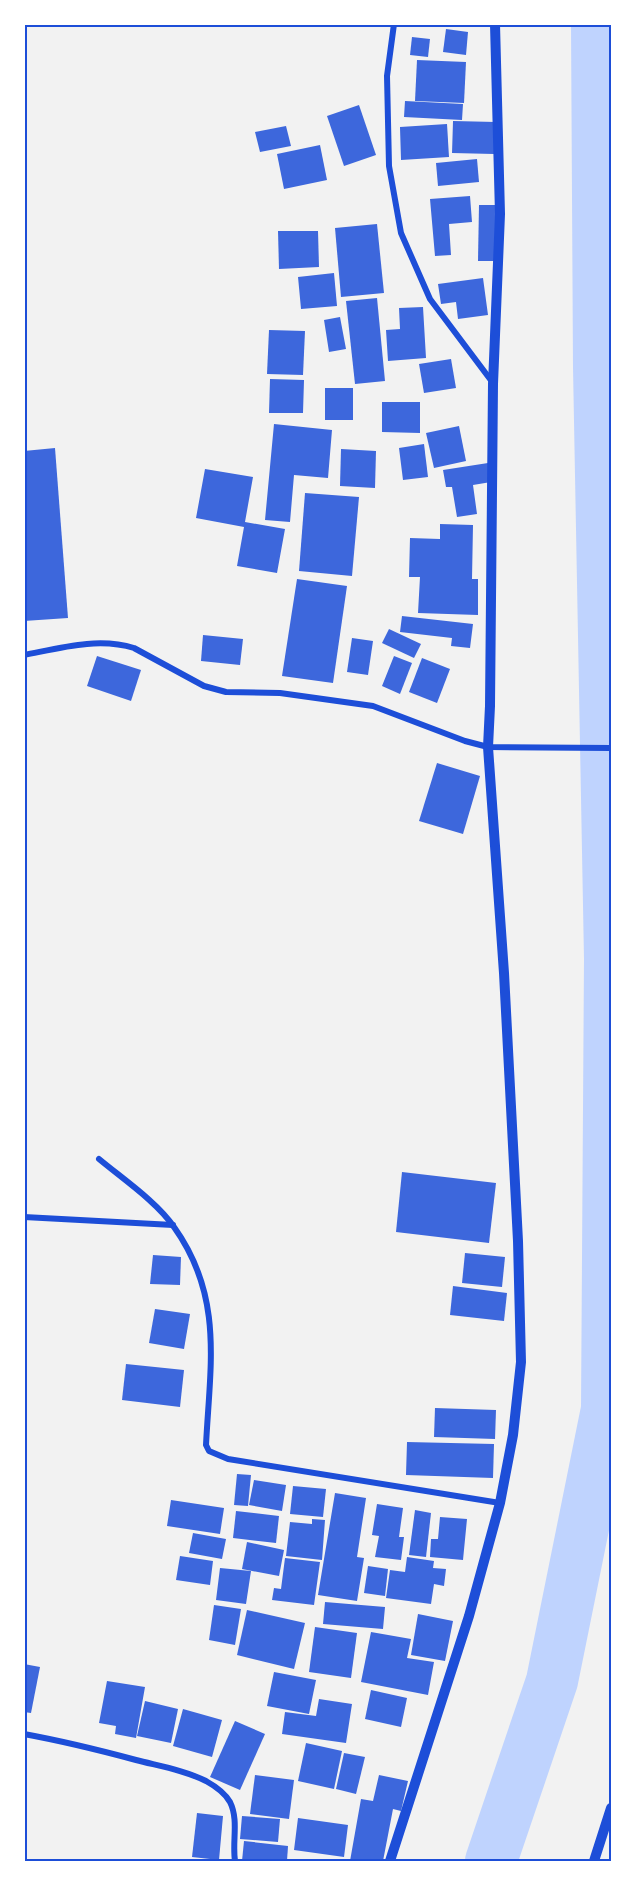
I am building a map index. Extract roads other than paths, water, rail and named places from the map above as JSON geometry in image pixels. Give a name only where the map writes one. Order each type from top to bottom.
[{"type":"street","points":[[394,24],[387,76],[389,166],[402,232],[430,299],[493,384]]},
{"type":"street","points":[[390,1861],[469,1616],[500,1503],[513,1435],[520,1351],[518,1241],[504,973],[488,747],[493,384],[500,214],[495,24]]},
{"type":"street","points":[[24,655],[94,643],[123,645],[134,648],[204,686],[226,692],[280,693],[373,706],[465,741],[488,747],[611,748]]},
{"type":"street","points":[[99,1159],[174,1225],[192,1255],[206,1293],[212,1333],[206,1445],[209,1451],[228,1459],[500,1503]]},
{"type":"street","points":[[24,1217],[174,1225]]},
{"type":"street","points":[[24,1734],[157,1765],[190,1774],[208,1782],[229,1800],[234,1814],[235,1861]]},
{"type":"street","points":[[594,1861],[609,1821],[611,1808]]},
{"type":"waterway","points":[[491,1861],[552,1681],[607,1409],[610,959],[599,367],[597,24]]}]
